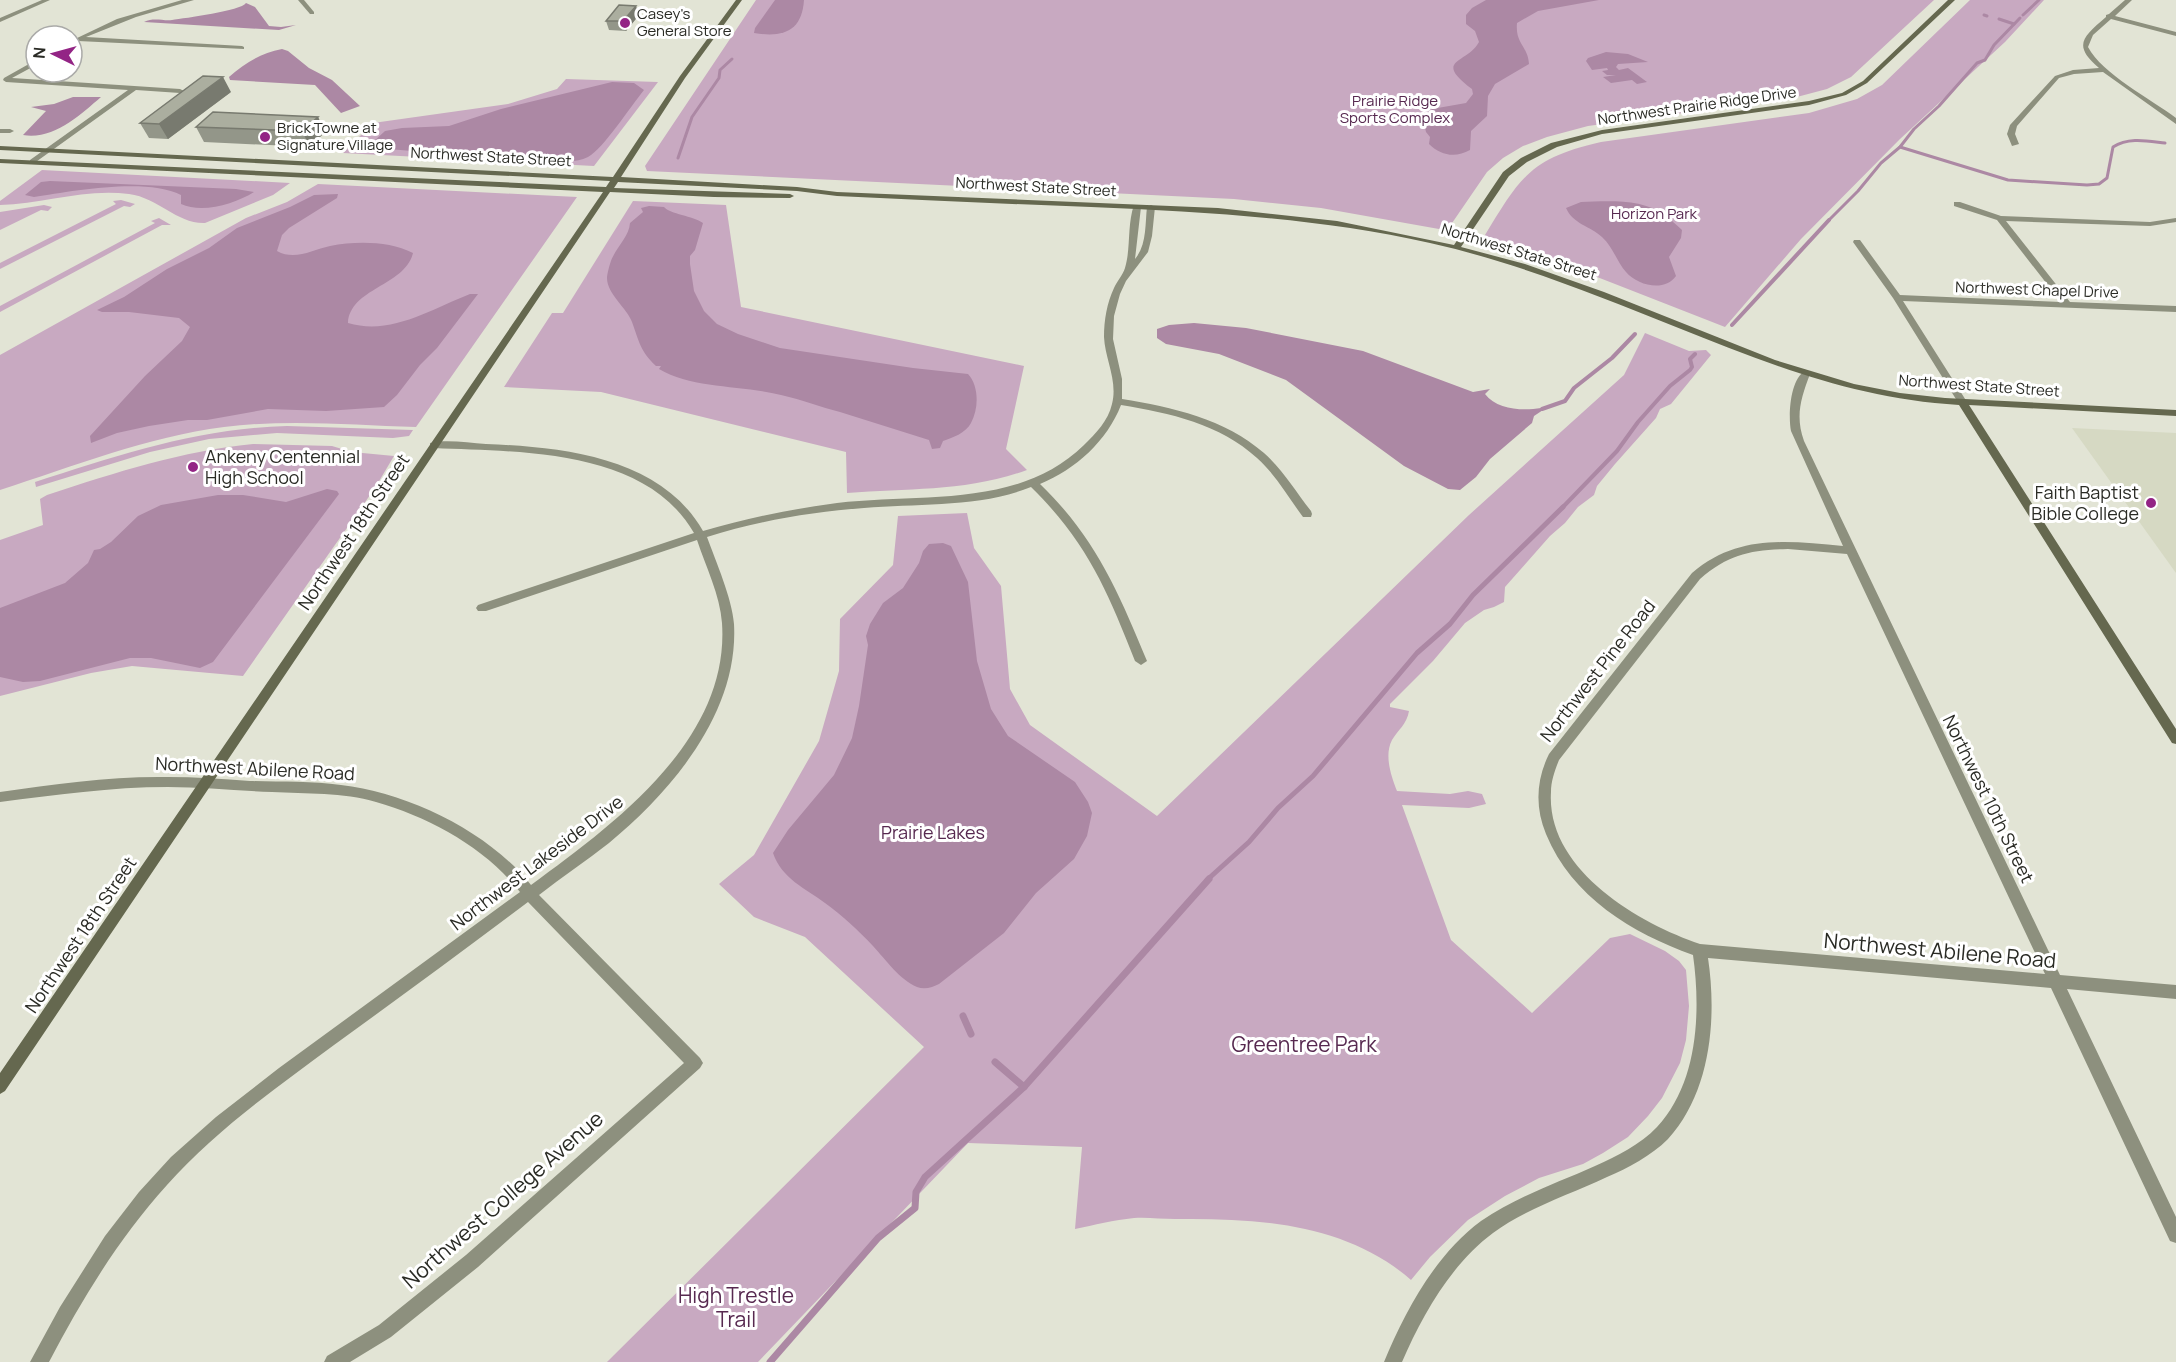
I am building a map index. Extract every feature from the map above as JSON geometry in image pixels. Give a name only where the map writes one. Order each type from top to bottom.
[{"type":"main road","name":"Northwest 18th Street","points":[[0,1086],[682,77],[739,0]]},
{"type":"main road","name":"Northwest Prairie Ridge Drive","points":[[1457,247],[1495,188],[1511,169],[1539,151],[1591,135],[1809,104],[1844,94],[1871,77],[1952,0]]},
{"type":"main road","name":"Northwest State Street","points":[[0,148],[611,184],[714,195],[837,194]]},
{"type":"main road","name":"Northwest State Street","points":[[0,161],[796,189],[837,194],[1240,212],[1314,219],[1380,230],[1457,247],[1562,279],[1805,374],[1868,391],[1962,402],[2176,413]]},
{"type":"main road","points":[[1962,402],[2176,739]]},
{"type":"street","points":[[0,20],[46,0]]},
{"type":"street","points":[[84,36],[156,8],[191,0]]},
{"type":"street","points":[[301,0],[312,13]]},
{"type":"street","points":[[2129,0],[2090,34],[2085,45],[2088,55],[2104,70],[2176,122]]},
{"type":"street","points":[[2108,16],[2176,34]]},
{"type":"street","points":[[84,41],[242,48]]},
{"type":"street","points":[[3,81],[24,69]]},
{"type":"street","points":[[2015,144],[2011,134],[2014,125],[2052,81],[2064,74],[2104,70]]},
{"type":"street","points":[[3,81],[180,91]]},
{"type":"street","points":[[33,162],[135,88]]},
{"type":"street","points":[[2160,110],[2176,109]]},
{"type":"street","points":[[0,131],[10,131]]},
{"type":"street","points":[[1957,204],[2000,218],[2150,224],[2176,220]]},
{"type":"street","points":[[1129,270],[1137,207]]},
{"type":"street","points":[[482,608],[752,521],[864,504],[958,501],[996,494],[1033,483],[1062,467],[1090,446],[1107,424],[1117,401],[1118,379],[1110,346],[1109,323],[1114,297],[1129,270],[1144,253],[1148,241],[1151,207]]},
{"type":"street","points":[[2000,218],[2067,305]]},
{"type":"street","points":[[1857,242],[1897,298],[1962,402]]},
{"type":"street","name":"Northwest Chapel Drive","points":[[1897,298],[2176,309]]},
{"type":"street","name":"Northwest 10th Street","points":[[1805,374],[1792,409],[1794,428],[1849,550],[2176,1235]]},
{"type":"street","points":[[1117,401],[1173,411],[1206,423],[1235,438],[1269,465],[1307,514]]},
{"type":"street","name":"Northwest Lakeside Drive","points":[[39,1362],[96,1263],[117,1232],[155,1186],[186,1154],[259,1092],[604,838],[638,809],[675,769],[701,730],[720,683],[725,661],[728,626],[721,593],[701,536],[683,513],[663,493],[628,472],[610,465],[561,452],[434,445]]},
{"type":"street","points":[[1033,483],[1084,538],[1095,555],[1141,661]]},
{"type":"street","name":"Northwest Pine Road","points":[[1700,951],[1682,946],[1632,922],[1596,895],[1578,875],[1556,841],[1546,813],[1544,794],[1553,758],[1689,585],[1713,561],[1736,551],[1761,546],[1849,550]]},
{"type":"street","name":"Northwest Abilene Road","points":[[0,796],[77,787],[159,782],[341,790],[374,796],[408,807],[438,820],[474,842],[518,879],[541,908],[695,1063]]},
{"type":"street","points":[[1393,1362],[1400,1344],[1442,1275],[1475,1236],[1508,1214],[1604,1170],[1634,1153],[1663,1132],[1677,1114],[1695,1073],[1702,1028],[1705,975],[1700,951]]},
{"type":"street","name":"Northwest Abilene Road","points":[[1700,951],[2176,992]]},
{"type":"street","name":"Northwest College Avenue","points":[[333,1362],[386,1331],[426,1298],[695,1063]]},
{"type":"shaded area","points":[[775,0],[804,0],[800,19],[790,30],[783,33],[754,33],[755,28]]},
{"type":"shaded area","points":[[1486,0],[1599,0],[1538,11],[1517,23],[1518,36],[1529,64],[1495,84],[1488,96],[1487,116],[1471,131],[1470,150],[1454,155],[1444,153],[1429,144],[1430,137],[1426,132],[1423,119],[1432,109],[1466,103],[1473,94],[1472,89],[1460,79],[1453,67],[1479,42],[1475,31],[1466,24],[1466,15],[1472,8]]},
{"type":"shaded area","points":[[246,3],[255,7],[269,26],[296,25],[279,30],[144,22],[212,14],[234,9]]},
{"type":"shaded area","points":[[282,49],[288,51],[309,68],[332,80],[360,106],[341,113],[315,85],[230,80],[229,77],[254,59]]},
{"type":"shaded area","points":[[1606,52],[1628,54],[1648,62],[1618,64],[1616,67],[1619,70],[1628,68],[1647,82],[1637,84],[1632,80],[1611,83],[1603,77],[1616,75],[1607,75],[1602,71],[1608,70],[1607,68],[1592,70],[1586,61],[1588,58]]},
{"type":"shaded area","points":[[612,82],[634,83],[644,90],[602,145],[581,160],[396,150],[376,148],[373,142],[385,131],[449,126],[501,109]]},
{"type":"shaded area","points":[[73,97],[101,97],[66,125],[56,130],[34,136],[23,135],[46,111],[31,107],[54,104]]},
{"type":"shaded area","points":[[41,182],[236,189],[254,192],[228,204],[208,208],[189,207],[181,204],[181,195],[149,187],[109,187],[34,197],[25,195]]},
{"type":"shaded area","points":[[338,194],[337,198],[289,228],[282,235],[277,251],[297,255],[330,246],[362,243],[394,246],[413,253],[408,264],[400,273],[358,302],[351,311],[348,323],[380,326],[395,323],[426,313],[470,294],[478,294],[397,395],[384,407],[326,411],[268,409],[207,420],[188,420],[149,426],[117,433],[91,443],[90,436],[145,376],[182,341],[190,327],[179,318],[97,310],[124,297],[167,269],[209,248],[237,228],[314,195]]},
{"type":"shaded area","points":[[1581,202],[1635,203],[1669,218],[1682,230],[1681,238],[1669,257],[1676,276],[1671,281],[1659,285],[1644,284],[1631,277],[1602,237],[1573,218],[1566,208]]},
{"type":"shaded area","points":[[664,207],[703,223],[695,250],[690,256],[690,264],[694,291],[704,311],[717,324],[738,334],[780,348],[968,374],[972,379],[977,397],[974,417],[969,427],[959,435],[943,441],[940,448],[932,449],[929,440],[797,399],[687,380],[659,369],[661,366],[656,366],[643,350],[632,322],[610,290],[607,278],[612,259],[627,234],[630,223],[643,212],[641,208]]},
{"type":"shaded area","points":[[1194,323],[1246,328],[1363,351],[1473,392],[1490,389],[1485,394],[1503,406],[1543,410],[1534,416],[1532,423],[1490,459],[1476,477],[1460,490],[1448,489],[1404,466],[1286,380],[1219,354],[1166,344],[1157,338],[1157,329],[1169,325]]},
{"type":"shaded area","name":"Faith Baptist Bible College","points":[[2072,428],[2176,433],[2176,573]]},
{"type":"shaded area","points":[[327,489],[337,491],[339,494],[213,662],[200,668],[151,658],[130,658],[40,681],[23,682],[0,677],[0,608],[65,583],[88,563],[94,550],[111,542],[138,516],[161,505],[218,495],[243,495],[286,502]]},
{"type":"shaded area","name":"Prairie Lakes","points":[[943,543],[951,546],[968,582],[977,661],[991,709],[1008,736],[1075,782],[1092,813],[1087,836],[1074,859],[1036,893],[1004,933],[939,984],[923,988],[905,980],[850,923],[788,876],[773,853],[788,830],[834,775],[852,738],[868,645],[866,636],[870,624],[883,603],[903,588],[929,544]]},
{"type":"green space","name":"Prairie Ridge Sports Complex","points":[[756,0],[1934,0],[1851,77],[1827,89],[1793,98],[1588,126],[1523,146],[1503,158],[1487,172],[1450,226],[1439,229],[1321,208],[1234,199],[647,171],[645,166]]},
{"type":"green space","name":"Horizon Park","points":[[1970,0],[2044,0],[2005,42],[1900,139],[1801,239],[1725,327],[1592,275],[1491,243],[1486,238],[1485,235],[1519,184],[1530,172],[1558,155],[1601,142],[1809,113],[1857,99],[1882,85]]},
{"type":"green space","points":[[566,79],[658,82],[594,166],[343,153],[373,123],[508,104],[557,89]]},
{"type":"green space","points":[[42,170],[290,183],[273,195],[205,223],[186,219],[150,200],[129,194],[96,193],[0,205],[0,201]]},
{"type":"green space","points":[[318,184],[577,197],[416,427],[296,423],[224,427],[139,445],[0,490],[0,355],[246,218],[287,202]]},
{"type":"green space","points":[[121,200],[135,204],[130,207],[124,206],[0,269],[0,263],[116,204],[113,201]]},
{"type":"green space","points":[[633,201],[726,205],[741,307],[1024,366],[1006,449],[1027,470],[960,486],[847,493],[846,452],[601,392],[504,387],[552,313],[563,313]]},
{"type":"green space","points":[[44,205],[52,207],[48,211],[41,210],[0,230],[0,212]]},
{"type":"green space","points":[[159,218],[171,225],[162,225],[0,312],[0,306],[155,223],[151,221]]},
{"type":"green space","points":[[1645,333],[1689,351],[1706,350],[1711,355],[1671,404],[1660,409],[1656,418],[1597,486],[1594,495],[1578,507],[1505,587],[1504,602],[1484,610],[1465,623],[1433,661],[1390,704],[1390,707],[1409,711],[1392,740],[1388,759],[1397,791],[1450,794],[1468,791],[1482,794],[1486,804],[1469,808],[1402,805],[1451,940],[1532,1013],[1610,938],[1630,934],[1665,951],[1679,961],[1686,970],[1689,1006],[1686,1040],[1680,1063],[1662,1098],[1628,1137],[1583,1164],[1539,1178],[1505,1196],[1468,1220],[1430,1257],[1411,1280],[1386,1261],[1358,1246],[1329,1235],[1269,1223],[1139,1218],[1075,1229],[1082,1147],[968,1143],[758,1362],[607,1362],[924,1047],[805,937],[754,917],[719,884],[754,855],[819,741],[839,671],[840,619],[893,565],[898,516],[967,513],[974,548],[1001,586],[1010,689],[1030,725],[1157,816],[1469,515],[1624,375]]},
{"type":"green space","points":[[287,426],[413,430],[409,436],[393,438],[277,433],[209,439],[150,452],[36,487],[35,482],[97,462],[190,437]]},
{"type":"green space","points":[[253,444],[332,446],[352,452],[394,456],[375,488],[243,676],[132,666],[91,673],[0,696],[0,540],[43,525],[40,499],[73,486],[175,457]]},
{"type":"building","points":[[619,5],[636,6],[623,21],[606,21]]},
{"type":"building","points":[[203,76],[223,77],[159,124],[140,123]]},
{"type":"building","points":[[213,112],[318,117],[302,131],[196,127]]},
{"type":"waterway","points":[[2023,15],[2039,0]]},
{"type":"waterway","points":[[1900,147],[1914,129],[1939,106],[1977,63],[1985,60],[1994,45],[2020,18]]},
{"type":"waterway","points":[[1999,19],[2014,24]]},
{"type":"waterway","points":[[678,158],[692,117],[719,78],[720,70],[732,59]]},
{"type":"waterway","points":[[1900,147],[2008,180],[2087,185],[2099,184],[2107,178],[2113,147],[2132,141],[2165,143]]},
{"type":"waterway","points":[[1829,220],[1858,191],[1881,163],[1900,147]]},
{"type":"waterway","points":[[1732,325],[1829,220]]},
{"type":"waterway","points":[[1542,409],[1565,401],[1574,388],[1612,358],[1635,334]]},
{"type":"waterway","points":[[1562,508],[1617,451],[1638,422],[1670,386],[1690,370],[1692,367],[1690,359],[1695,354]]},
{"type":"waterway","points":[[1207,880],[1249,842],[1278,808],[1313,776],[1417,653],[1450,624],[1473,595],[1562,508]]},
{"type":"waterway","points":[[1024,1087],[1209,879]]},
{"type":"waterway","points":[[963,1016],[971,1034]]},
{"type":"waterway","points":[[995,1062],[1024,1087]]},
{"type":"waterway","points":[[770,1362],[878,1238],[915,1208],[916,1192],[925,1177],[1024,1087]]},
{"type":"place","name":"Casey's General Store","points":[[625,23]]},
{"type":"place","name":"Brick Towne at Signature Village","points":[[265,137]]},
{"type":"place","name":"Ankeny Centennial High School","points":[[193,467]]},
{"type":"place","name":"Faith Baptist Bible College","points":[[2151,503]]},
{"type":"park label","name":"Greentree Park","points":[[1304,1045]]},
{"type":"park label","name":"High Trestle Trail","points":[[736,1308]]}]
